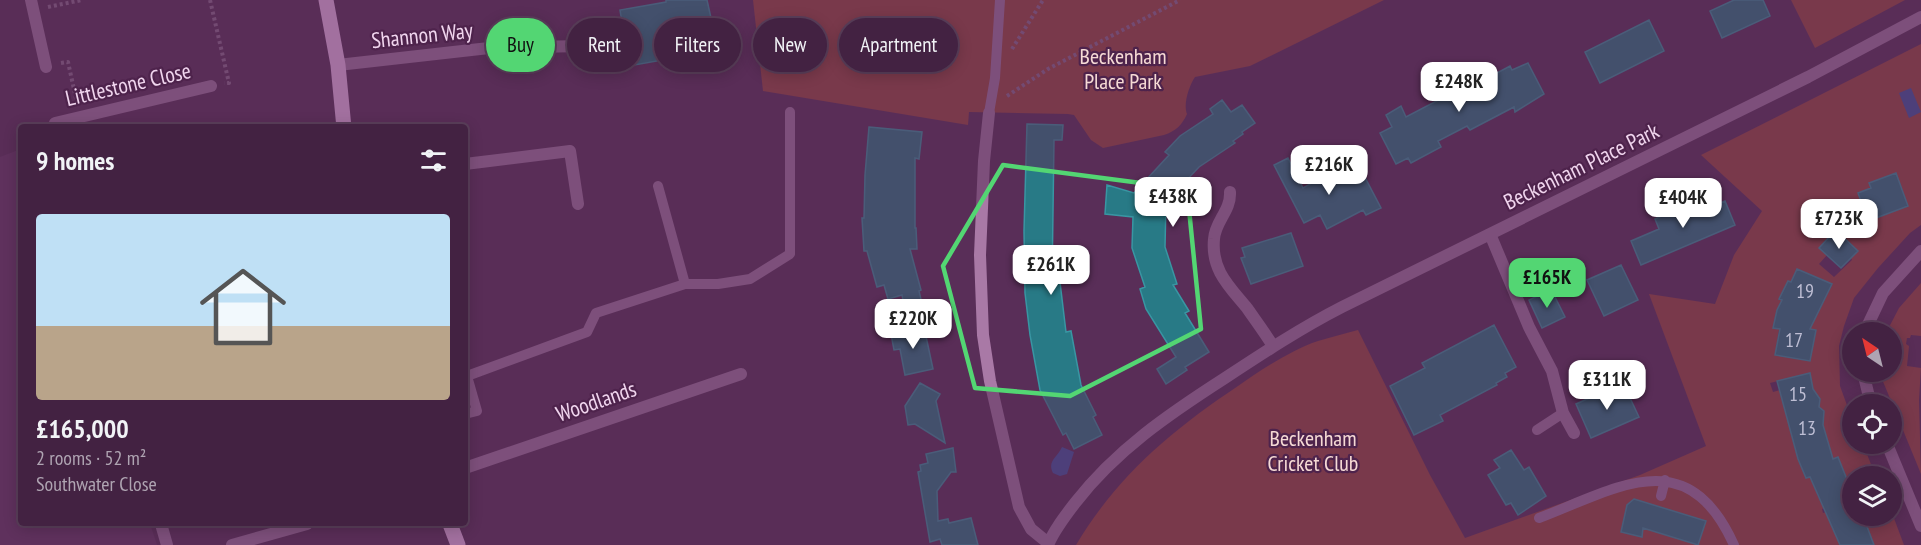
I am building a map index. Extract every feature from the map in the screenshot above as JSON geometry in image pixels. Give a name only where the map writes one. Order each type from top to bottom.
[{"type":"main road","points":[[326,0],[338,65],[344,124]]},
{"type":"main road","points":[[451,526],[458,545]]},
{"type":"street","points":[[32,5],[46,67]]},
{"type":"street","name":"Beckenham Place Park","points":[[989,113],[984,161],[980,255],[983,335],[990,381],[1019,507],[1031,529],[1048,544],[1060,523],[1088,486],[1126,448],[1174,411],[1274,346],[1342,307],[1808,77],[1921,17]]},
{"type":"street","name":"Shannon Way","points":[[338,65],[489,48],[567,46]]},
{"type":"street","name":"Littlestone Close","points":[[59,124],[211,86]]},
{"type":"street","points":[[468,164],[570,151],[578,204]]},
{"type":"street","points":[[1230,192],[1231,202],[1214,236],[1213,251],[1216,268],[1224,282],[1246,307],[1274,346]]},
{"type":"street","points":[[1490,234],[1529,327],[1551,371],[1563,413],[1574,433]]},
{"type":"street","points":[[1869,322],[1883,293],[1921,251]]},
{"type":"street","name":"Woodlands","points":[[468,467],[741,374]]},
{"type":"street","points":[[1891,454],[1921,526]]},
{"type":"street","points":[[162,526],[167,545]]},
{"type":"street","points":[[232,545],[300,526]]},
{"type":"lane","points":[[989,113],[995,78],[1000,0]]},
{"type":"lane","points":[[468,376],[587,332],[596,313],[685,284],[718,284],[750,279],[790,254],[790,112]]},
{"type":"lane","points":[[658,186],[685,284]]},
{"type":"lane","points":[[468,380],[477,411],[468,413]]},
{"type":"lane","points":[[1537,430],[1563,413]]},
{"type":"lane","points":[[1661,496],[1665,480]]},
{"type":"lane","points":[[1539,518],[1626,484],[1665,480],[1688,489],[1704,500],[1715,512],[1734,545]]},
{"type":"path","points":[[32,5],[82,0]]},
{"type":"path","points":[[210,0],[229,82],[211,86]]},
{"type":"path","points":[[1011,59],[1012,50],[1043,0]]},
{"type":"path","points":[[989,113],[1007,96],[1048,69],[1180,0]]},
{"type":"path","points":[[46,67],[68,62],[80,117]]},
{"type":"path","points":[[1007,96],[1008,88]]},
{"type":"highlighted area","points":[[1003,165],[1187,189],[1201,329],[1070,396],[975,388],[943,266]]},
{"type":"shaded area","points":[[18,150],[18,526],[151,526],[157,545],[0,545],[0,157]]},
{"type":"green space","name":"Beckenham Place Park","points":[[753,0],[1384,0],[1250,66],[1195,77],[1187,95],[1187,114],[1175,129],[1164,135],[1103,148],[1091,140],[1074,115],[969,112],[968,125],[763,91],[761,72],[827,72],[827,18],[755,18]]},
{"type":"green space","points":[[1791,0],[1905,0],[1815,48]]},
{"type":"green space","name":"Beckenham Cricket Club","points":[[1921,44],[1921,225],[1910,233],[1854,298],[1845,322],[1842,322],[1839,346],[1840,386],[1843,394],[1842,454],[1867,454],[1872,466],[1842,466],[1838,457],[1803,471],[1806,478],[1810,477],[1821,503],[1842,494],[1842,500],[1822,509],[1823,513],[1826,512],[1837,538],[1852,526],[1897,526],[1904,545],[1874,545],[1871,538],[1853,545],[1076,545],[1092,520],[1128,476],[1190,420],[1287,355],[1318,341],[1358,330],[1430,475],[1465,538],[1640,475],[1706,446],[1649,294],[1715,304],[1734,255],[1762,211],[1701,155]],"holes":[[[1896,173],[1907,206],[1868,221],[1858,193],[1871,188],[1870,183]],[[1838,232],[1858,251],[1834,277],[1819,264],[1827,255],[1831,235],[1834,237]],[[1800,270],[1831,284],[1779,305],[1788,281],[1794,283]],[[1780,324],[1815,330],[1810,361],[1775,355]],[[1801,375],[1803,382],[1811,381],[1815,396],[1820,399],[1820,403],[1817,404],[1818,410],[1824,411],[1824,416],[1820,416],[1780,390],[1773,392],[1770,383]]]},
{"type":"green space","points":[[1921,283],[1921,336],[1911,335],[1907,338],[1906,344],[1909,346],[1907,366],[1921,368],[1919,400],[1921,474],[1902,428],[1902,394],[1888,394],[1883,382],[1902,382],[1902,322],[1892,322],[1899,308]]},
{"type":"water","points":[[1911,88],[1921,112],[1909,118],[1899,93]]},
{"type":"water","points":[[1062,447],[1074,452],[1067,474],[1060,476],[1053,473],[1051,465]]},
{"type":"building","points":[[666,0],[707,0],[711,18],[654,18],[654,61],[642,64],[642,18],[621,18],[620,10],[666,2]]},
{"type":"building","points":[[1734,0],[1763,0],[1770,16],[1722,38],[1710,11]]},
{"type":"building","points":[[1649,20],[1664,51],[1600,83],[1585,52]]},
{"type":"building","points":[[1528,63],[1544,94],[1515,112],[1514,107],[1470,130],[1467,126],[1438,141],[1441,147],[1411,163],[1408,158],[1396,164],[1380,133],[1392,127],[1386,115],[1401,106],[1406,117],[1469,84],[1471,87],[1510,66],[1512,70]]},
{"type":"building","points":[[1222,100],[1231,112],[1242,105],[1255,123],[1233,141],[1235,143],[1199,167],[1166,202],[1165,247],[1177,284],[1173,285],[1189,311],[1185,313],[1209,352],[1185,367],[1187,370],[1166,384],[1157,369],[1176,357],[1146,309],[1140,289],[1145,287],[1132,248],[1133,217],[1105,214],[1107,185],[1134,193],[1169,155],[1165,152],[1180,136],[1213,114],[1210,109]]},
{"type":"building","points":[[1027,124],[1063,125],[1062,140],[1054,140],[1052,283],[1060,282],[1066,332],[1071,331],[1081,385],[1096,415],[1093,417],[1102,435],[1074,449],[1066,433],[1063,435],[1040,390],[1030,335],[1025,293],[1024,231]]},
{"type":"building","points":[[869,127],[922,132],[919,159],[915,158],[917,249],[910,249],[921,290],[919,291],[926,321],[908,324],[902,295],[888,299],[884,285],[877,287],[867,251],[864,251],[862,218],[864,218]]},
{"type":"building","points":[[1288,158],[1303,188],[1319,179],[1323,185],[1359,166],[1381,208],[1366,215],[1363,210],[1327,229],[1320,215],[1304,223],[1274,165]]},
{"type":"building","points":[[1896,173],[1908,206],[1868,221],[1858,193],[1871,188],[1869,183]]},
{"type":"building","points":[[1704,197],[1708,205],[1713,206],[1725,201],[1735,225],[1641,265],[1631,241],[1659,229],[1655,219]]},
{"type":"building","points":[[1838,232],[1858,251],[1841,268],[1819,248],[1831,235],[1834,237]]},
{"type":"building","points":[[1291,233],[1303,266],[1251,284],[1241,258],[1245,257],[1242,248]]},
{"type":"building","points":[[1621,265],[1638,300],[1604,316],[1587,280]]},
{"type":"building","points":[[1797,269],[1832,284],[1810,329],[1816,330],[1810,361],[1775,355],[1780,329],[1773,328],[1782,300],[1779,299]]},
{"type":"building","points":[[1551,289],[1565,317],[1542,328],[1529,300]]},
{"type":"building","points":[[1494,325],[1516,367],[1505,373],[1507,377],[1496,383],[1497,385],[1440,415],[1443,421],[1414,435],[1390,386],[1425,368],[1422,363]]},
{"type":"building","points":[[924,327],[933,369],[905,375],[900,349],[894,350],[891,334]]},
{"type":"building","points":[[1810,373],[1813,389],[1820,399],[1819,407],[1824,411],[1823,425],[1833,459],[1838,457],[1842,467],[1842,526],[1867,526],[1874,545],[1840,545],[1810,477],[1806,478],[1798,459],[1777,381]]},
{"type":"building","points":[[920,383],[940,394],[936,401],[945,443],[915,424],[908,425],[905,406]]},
{"type":"building","points":[[1623,383],[1639,417],[1591,438],[1576,404]]},
{"type":"building","points":[[953,448],[956,472],[951,472],[937,491],[938,521],[948,519],[949,523],[971,518],[978,545],[942,545],[940,539],[930,542],[918,472],[921,471],[920,465],[928,463],[926,454]]},
{"type":"building","points":[[1511,450],[1524,470],[1529,467],[1546,496],[1518,515],[1511,503],[1506,505],[1488,475],[1500,468],[1494,460]]},
{"type":"building","points":[[1634,499],[1706,521],[1698,545],[1643,528],[1642,537],[1621,532],[1627,505]]}]
